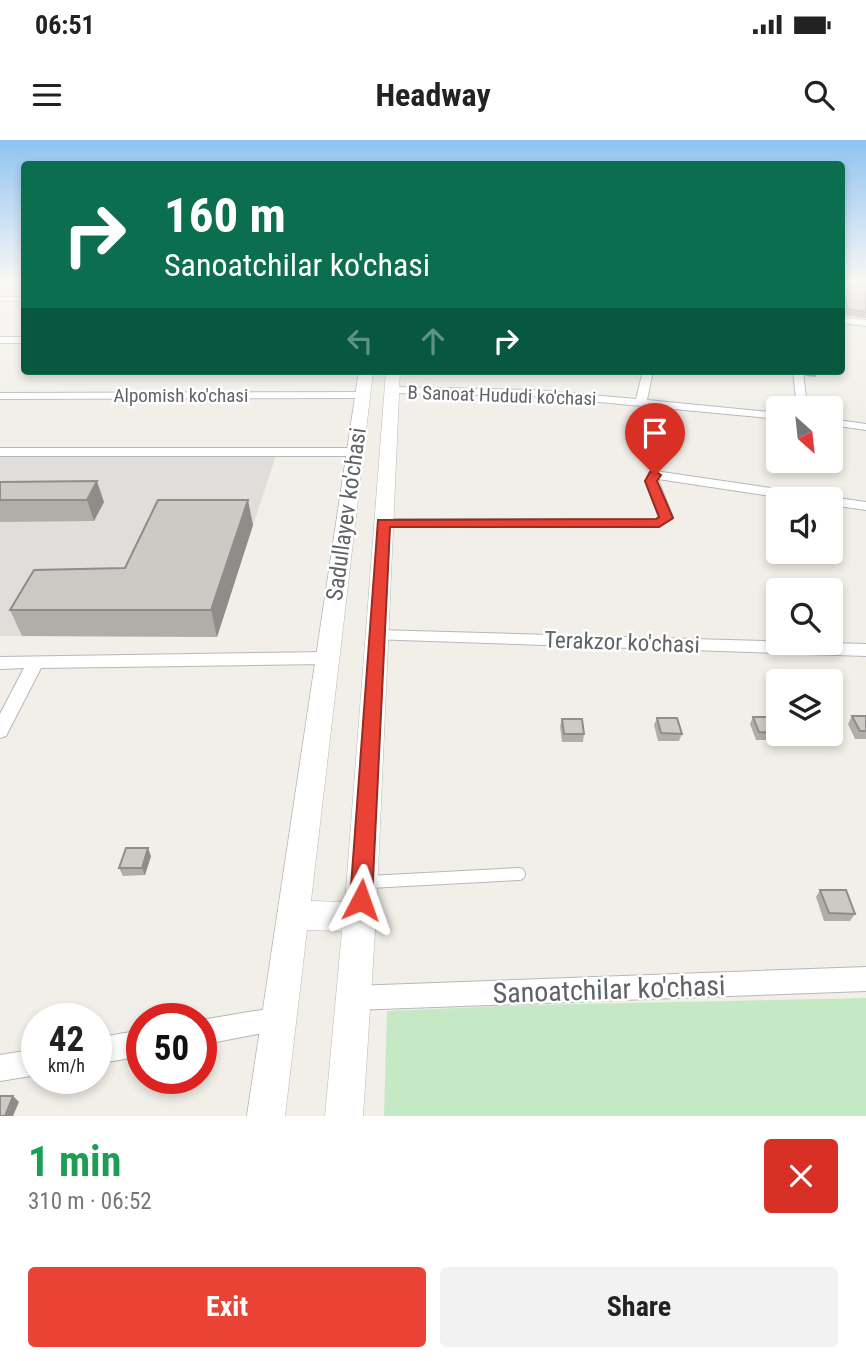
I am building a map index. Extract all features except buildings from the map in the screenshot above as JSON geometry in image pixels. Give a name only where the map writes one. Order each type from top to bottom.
[{"type":"main road","name":"Sadullayev ko'chasi","points":[[266,1116],[365,375]]},
{"type":"main road","name":"Sadullayev ko'chasi","points":[[344,1116],[361,900],[393,381]]},
{"type":"main road","points":[[293,915],[361,900]]},
{"type":"street","points":[[0,340],[21,340]]},
{"type":"street","points":[[640,402],[647,375]]},
{"type":"street","points":[[798,375],[801,396]]},
{"type":"street","name":"B Sanoat Hududi ko'chasi","points":[[393,381],[766,415]]},
{"type":"street","name":"Alpomish ko'chasi","points":[[0,396],[362,395]]},
{"type":"street","points":[[844,424],[866,427]]},
{"type":"street","points":[[0,452],[353,452]]},
{"type":"street","points":[[383,523],[659,523],[666,518],[651,481],[655,475],[766,491]]},
{"type":"street","points":[[843,503],[866,506]]},
{"type":"street","name":"Terakzor ko'chasi","points":[[377,635],[866,650]]},
{"type":"street","points":[[0,663],[327,658]]},
{"type":"street","points":[[0,732],[36,662]]},
{"type":"street","name":"Sanoatchilar ko'chasi","points":[[353,998],[866,979]]},
{"type":"street","points":[[217,1030],[279,1019]]},
{"type":"street","points":[[0,1068],[21,1065]]},
{"type":"lane","points":[[361,900],[519,874]]},
{"type":"shaded area","points":[[0,454],[276,455],[217,637],[0,636]]},
{"type":"green space","points":[[866,998],[866,1116],[384,1116],[387,1011],[530,1005]]},
{"type":"route","points":[[361,900],[383,523],[659,523],[666,518],[651,481],[651,477],[655,475]]}]
